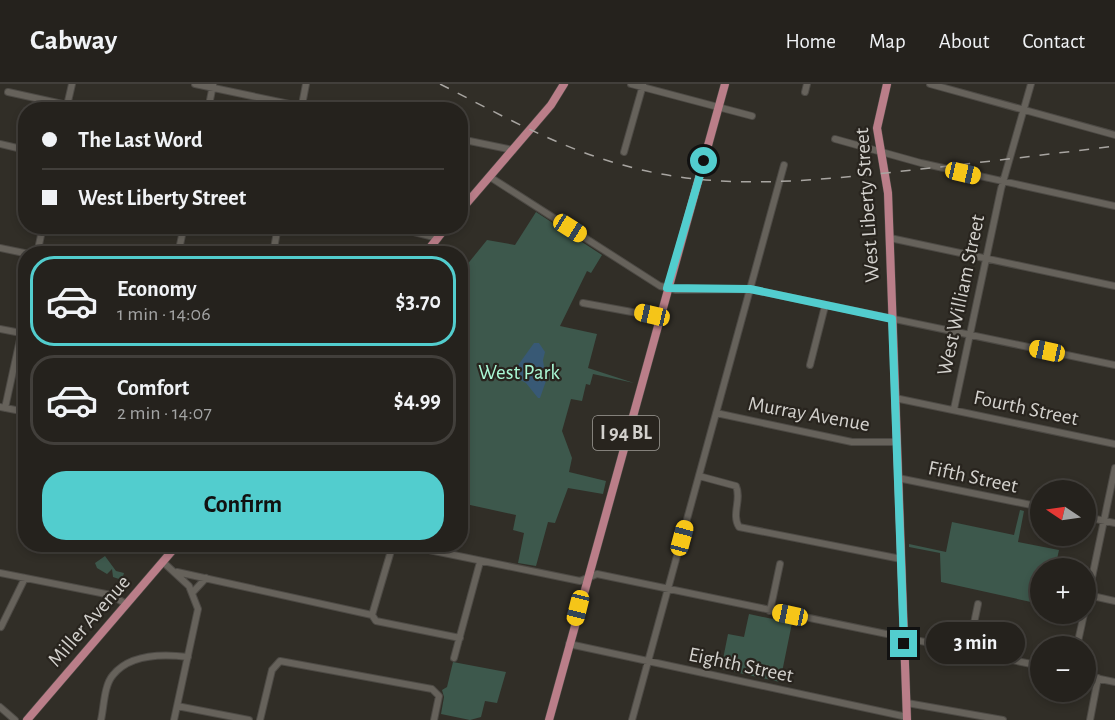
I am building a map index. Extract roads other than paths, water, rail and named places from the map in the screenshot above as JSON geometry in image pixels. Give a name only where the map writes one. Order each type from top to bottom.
[{"type":"main road","points":[[468,202],[557,98],[564,84]]},
{"type":"main road","name":"I 94 BL","points":[[549,720],[658,317],[725,84]]},
{"type":"main road","name":"West Liberty Street","points":[[887,84],[878,124],[888,190],[907,719]]},
{"type":"main road","points":[[432,246],[441,234]]},
{"type":"main road","name":"Miller Avenue","points":[[27,720],[171,552]]},
{"type":"street","points":[[68,102],[72,84]]},
{"type":"street","points":[[195,84],[213,86],[277,102]]},
{"type":"street","points":[[302,102],[306,84]]},
{"type":"street","points":[[631,84],[752,116]]},
{"type":"street","points":[[805,92],[807,84]]},
{"type":"street","points":[[930,84],[1115,135]]},
{"type":"street","name":"West William Street","points":[[954,409],[1003,182],[1031,84]]},
{"type":"street","points":[[210,102],[213,86]]},
{"type":"street","points":[[624,152],[643,86]]},
{"type":"street","points":[[8,92],[47,102]]},
{"type":"street","points":[[835,139],[881,153],[1115,206]]},
{"type":"street","points":[[468,141],[513,150]]},
{"type":"street","points":[[0,144],[18,148]]},
{"type":"street","points":[[632,720],[784,165]]},
{"type":"street","points":[[490,177],[667,288],[750,289],[1115,365]]},
{"type":"street","points":[[422,234],[438,238]]},
{"type":"street","points":[[890,238],[1115,286]]},
{"type":"street","points":[[0,248],[18,252]]},
{"type":"street","points":[[583,303],[658,317]]},
{"type":"street","points":[[810,365],[825,306]]},
{"type":"street","points":[[0,328],[18,333]]},
{"type":"street","points":[[18,352],[3,408],[18,411]]},
{"type":"street","name":"Fourth Street","points":[[895,398],[1115,444]]},
{"type":"street","name":"Murray Avenue","points":[[716,413],[852,442],[897,442]]},
{"type":"street","points":[[1096,558],[1115,468]]},
{"type":"street","points":[[699,476],[736,486],[739,494],[735,519],[739,527],[901,559]]},
{"type":"street","name":"Fifth Street","points":[[898,478],[1030,505]]},
{"type":"street","points":[[1096,519],[1115,523]]},
{"type":"street","points":[[372,615],[391,552]]},
{"type":"street","points":[[436,552],[580,581],[597,574],[1030,664]]},
{"type":"street","points":[[163,562],[177,572],[193,592],[197,619],[174,720]]},
{"type":"street","points":[[454,658],[480,562]]},
{"type":"street","points":[[770,610],[780,564]]},
{"type":"street","points":[[177,572],[339,607],[372,615],[376,621],[460,638]]},
{"type":"street","points":[[0,573],[111,595],[126,604]]},
{"type":"street","points":[[1,627],[25,578]]},
{"type":"street","points":[[193,592],[206,578]]},
{"type":"street","points":[[1096,597],[1115,601]]},
{"type":"street","points":[[968,652],[978,604]]},
{"type":"street","name":"Eighth Street","points":[[569,644],[907,719]]},
{"type":"street","points":[[101,720],[108,684],[113,675],[123,668],[157,654],[188,657]]},
{"type":"street","points":[[260,720],[272,670],[280,661],[432,689],[439,696],[434,720]]},
{"type":"street","points":[[1090,720],[1098,678],[1115,682]]},
{"type":"street","points":[[906,703],[1003,720]]},
{"type":"street","points":[[177,706],[249,720]]},
{"type":"street","points":[[0,707],[15,720]]},
{"type":"water","points":[[534,343],[539,343],[545,352],[543,360],[546,381],[540,398],[526,383],[511,375]]},
{"type":"railway","points":[[440,84],[530,129],[599,158],[659,174],[696,179],[771,182],[809,180],[1115,146]]},
{"type":"park label","name":"West Park","points":[[519,372]]}]
